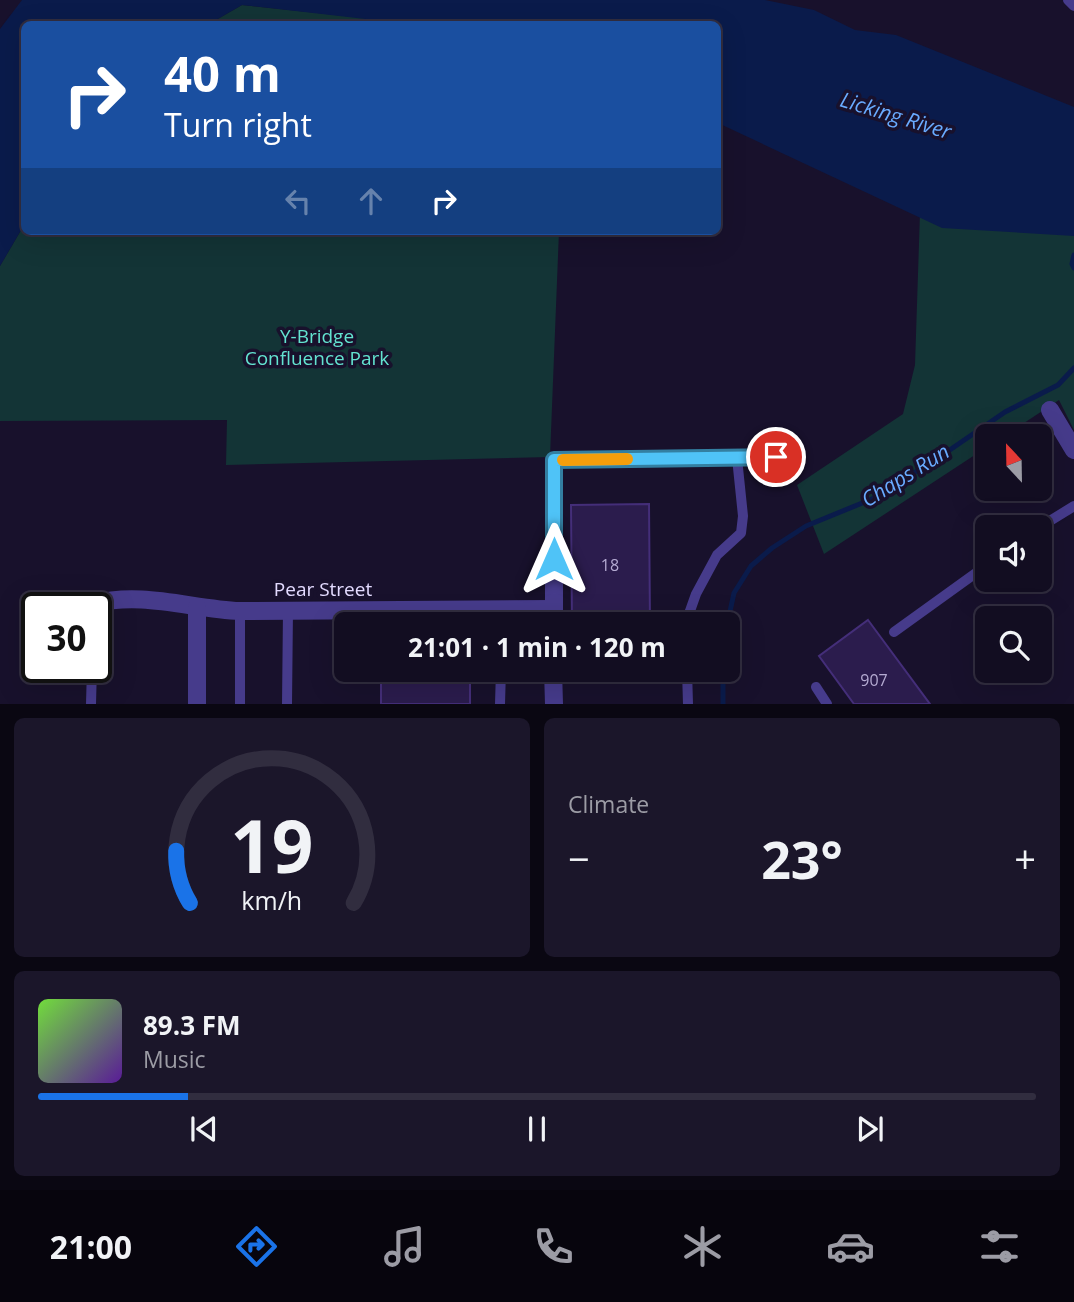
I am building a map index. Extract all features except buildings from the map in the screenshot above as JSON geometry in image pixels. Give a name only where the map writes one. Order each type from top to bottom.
[{"type":"street","points":[[1050,410],[1074,450]]},
{"type":"street","points":[[554,460],[554,612]]},
{"type":"street","name":"Pear Street","points":[[112,599],[184,603],[210,610],[343,612]]},
{"type":"street","points":[[197,607],[197,704]]},
{"type":"street","points":[[553,682],[554,704]]},
{"type":"lane","points":[[1068,0],[1074,6]]},
{"type":"lane","points":[[554,460],[776,457]]},
{"type":"lane","points":[[690,612],[717,555],[741,533],[743,516],[737,458]]},
{"type":"lane","points":[[1052,520],[1074,506]]},
{"type":"lane","points":[[894,632],[975,574]]},
{"type":"lane","points":[[286,704],[288,610]]},
{"type":"lane","points":[[240,611],[240,704]]},
{"type":"lane","points":[[499,704],[500,682]]},
{"type":"lane","points":[[687,682],[688,704]]},
{"type":"lane","points":[[91,704],[92,683]]},
{"type":"lane","points":[[816,687],[827,704]]},
{"type":"green space","points":[[242,5],[392,21],[214,21]]},
{"type":"green space","points":[[923,122],[1074,168],[1074,430],[1059,400],[1022,424],[975,424],[975,455],[824,554],[797,485],[903,414],[915,365]]},
{"type":"green space","name":"Y-Bridge Confluence Park","points":[[21,230],[21,235],[559,235],[550,457],[226,465],[227,420],[0,421],[0,266]]},
{"type":"water","name":"Licking River","points":[[22,0],[765,0],[814,10],[855,30],[896,35],[1074,107],[1074,236],[942,228],[721,124],[721,21],[383,21],[242,5],[214,21],[21,21],[21,230],[0,266],[0,29]]},
{"type":"waterway","name":"Chaps Run","points":[[1074,255],[1074,268]]},
{"type":"waterway","name":"Chaps Run","points":[[730,612],[734,593],[751,566],[772,548],[806,526],[872,499],[1005,412],[1058,385],[1074,368]]},
{"type":"waterway","name":"Chaps Run","points":[[723,682],[723,704]]},
{"type":"slow traffic","points":[[563,460],[627,459]]},
{"type":"route","points":[[554,559],[554,460],[776,457]]}]
